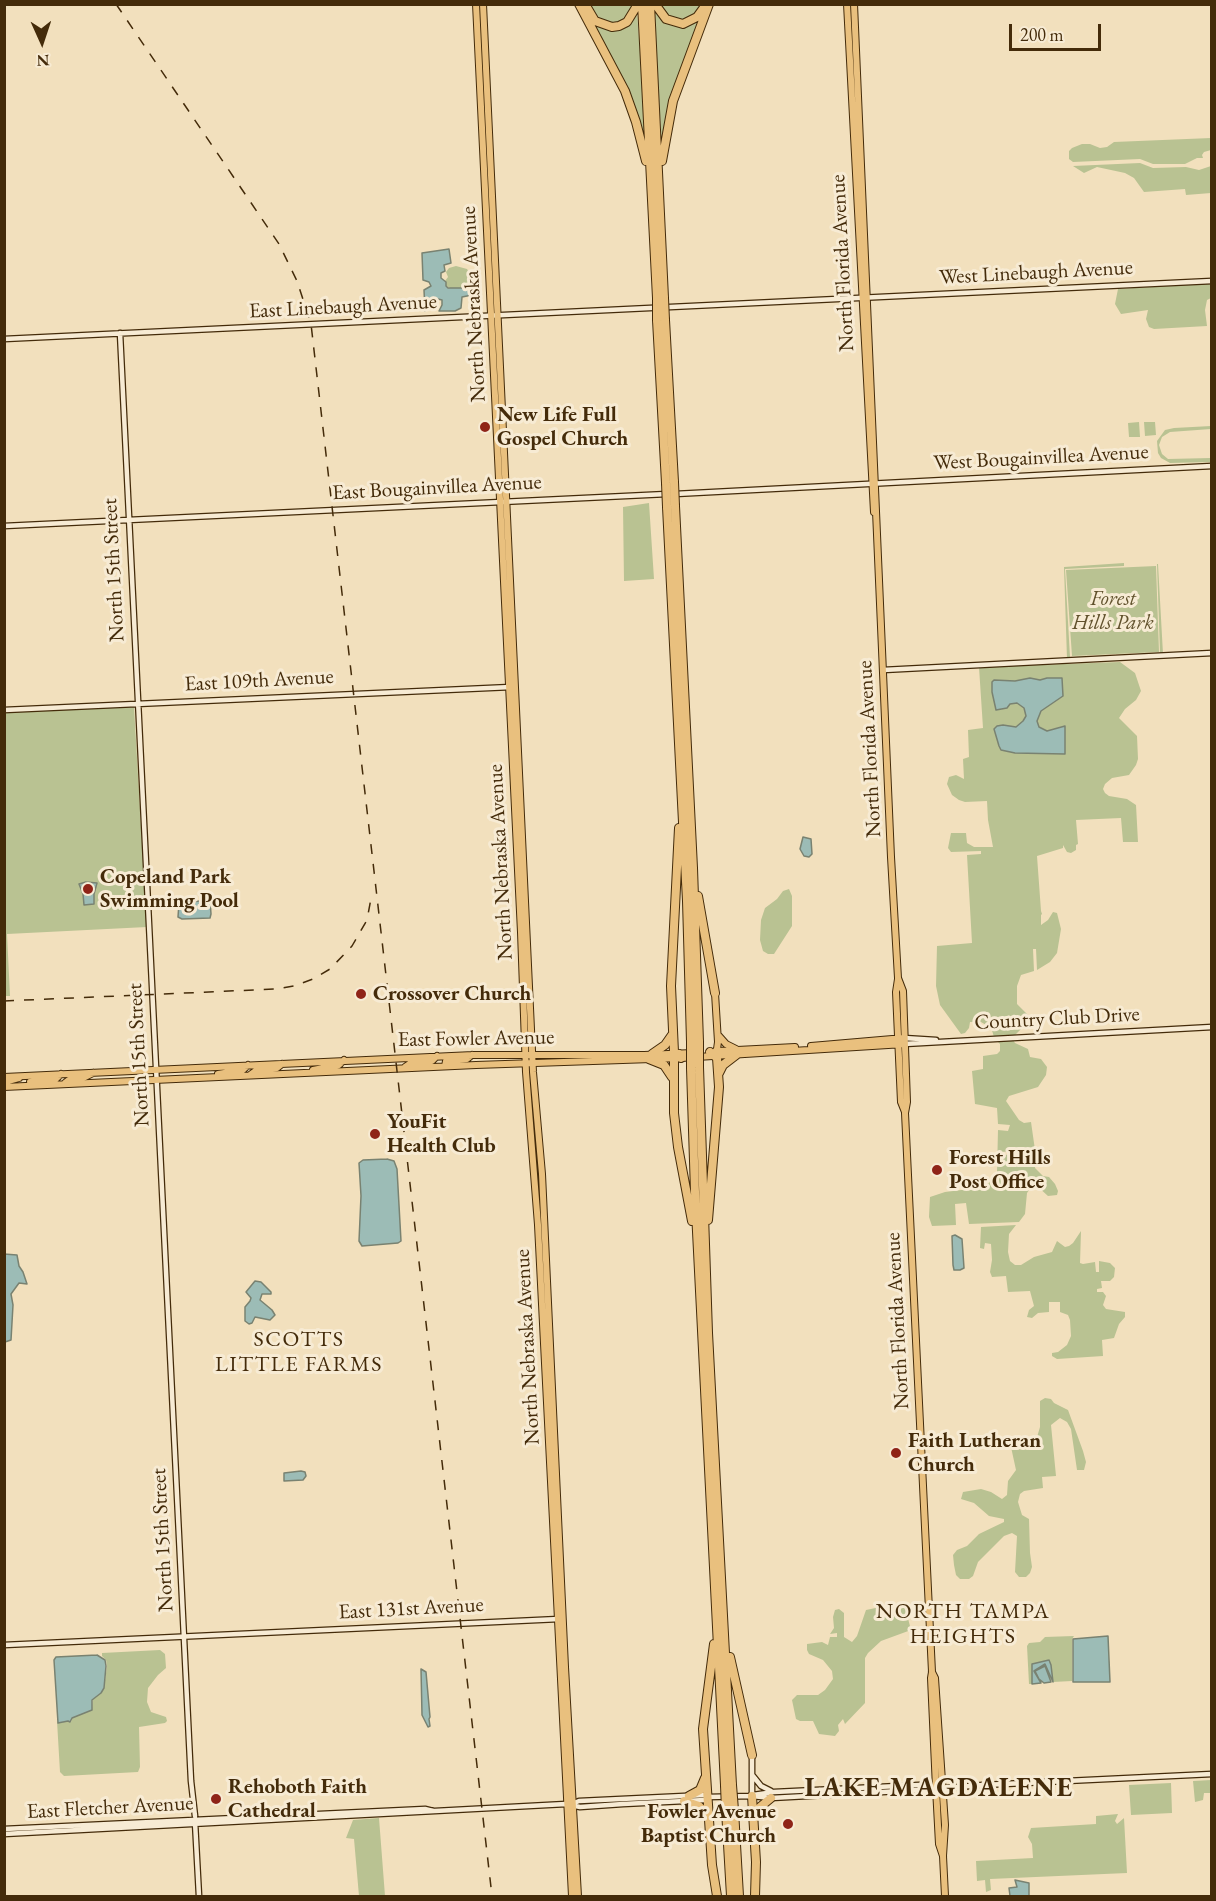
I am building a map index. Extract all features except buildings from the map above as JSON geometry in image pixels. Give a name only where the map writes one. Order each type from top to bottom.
[{"type":"highway","points":[[579,4],[628,98],[655,180]]},
{"type":"highway","points":[[585,4],[595,21],[605,26],[615,27],[627,22],[640,4]]},
{"type":"highway","points":[[640,4],[655,180]]},
{"type":"highway","points":[[650,4],[655,180],[670,482],[681,800],[695,1042]]},
{"type":"highway","points":[[655,4],[666,19],[682,24],[697,17],[707,4]]},
{"type":"highway","points":[[655,180],[673,100],[707,4]]},
{"type":"highway","points":[[671,507],[693,868],[695,1068],[717,1625],[730,1810],[739,1896]]},
{"type":"highway","points":[[681,800],[671,986],[673,1033],[677,1056],[673,1078],[677,1137],[701,1244]]},
{"type":"highway","points":[[693,868],[715,993]]},
{"type":"highway","points":[[673,1033],[665,1045],[650,1057],[664,1065],[673,1078]]},
{"type":"highway","points":[[701,1244],[715,1152],[719,1075],[723,1065],[737,1052]]},
{"type":"highway","points":[[712,1054],[719,1075]]},
{"type":"highway","points":[[711,1438],[726,1641],[728,1785]]},
{"type":"highway","points":[[717,1625],[704,1722],[708,1816],[717,1896]]},
{"type":"highway","points":[[726,1641],[752,1755]]},
{"type":"highway","points":[[706,1777],[700,1790],[687,1798],[708,1816]]},
{"type":"highway","points":[[754,1822],[760,1807],[772,1795]]},
{"type":"highway","points":[[752,1796],[755,1896]]},
{"type":"highway","points":[[730,1810],[731,1896]]},
{"type":"main road","name":"North Nebraska Avenue","points":[[476,4],[503,502],[508,555],[512,687]]},
{"type":"main road","name":"North Nebraska Avenue","points":[[483,4],[494,315]]},
{"type":"main road","name":"North Florida Avenue","points":[[847,4],[852,121],[862,224]]},
{"type":"main road","name":"North Florida Avenue","points":[[854,4],[862,164],[868,367],[898,978],[896,990],[907,1102],[905,1113],[932,1672],[935,1678],[939,1787],[945,1837],[943,1856],[945,1896]]},
{"type":"main road","points":[[477,16],[484,32]]},
{"type":"main road","points":[[849,41],[857,41]]},
{"type":"main road","points":[[852,121],[856,125],[861,145]]},
{"type":"main road","points":[[854,145],[862,164]]},
{"type":"main road","name":"North Nebraska Avenue","points":[[503,502],[501,539],[531,998],[533,1063],[541,1154],[560,1619]]},
{"type":"main road","points":[[501,539],[508,555]]},
{"type":"main road","name":"North Nebraska Avenue","points":[[522,879],[525,1063],[538,1225],[574,1895]]},
{"type":"main road","points":[[522,973],[531,998]]},
{"type":"main road","points":[[712,1054],[718,1046],[715,993]]},
{"type":"main road","points":[[718,1034],[737,1052]]},
{"type":"main road","name":"East Fowler Avenue","points":[[4,1087],[546,1063],[901,1041]]},
{"type":"main road","points":[[445,1066],[446,1061],[467,1059],[473,1054]]},
{"type":"main road","name":"East Fowler Avenue","points":[[4,1077],[473,1054],[650,1057]]},
{"type":"main road","points":[[405,1068],[411,1063],[434,1061],[437,1056]]},
{"type":"main road","points":[[310,1072],[315,1068],[339,1065],[344,1060]]},
{"type":"main road","points":[[250,1075],[257,1070],[277,1068],[282,1063]]},
{"type":"main road","points":[[534,1076],[538,1068],[546,1063]]},
{"type":"main road","points":[[514,1064],[526,1075]]},
{"type":"main road","points":[[216,1077],[222,1072],[243,1070],[249,1065]]},
{"type":"main road","points":[[63,1084],[94,1072]]},
{"type":"main road","points":[[14,1087],[18,1083],[56,1079],[61,1074]]},
{"type":"main road","points":[[4,1082],[22,1076]]},
{"type":"street","name":"West Linebaugh Avenue","points":[[865,298],[1212,281]]},
{"type":"street","name":"East Linebaugh Avenue","points":[[4,339],[865,298]]},
{"type":"street","name":"North 15th Street","points":[[120,333],[199,1896]]},
{"type":"street","name":"West Bougainvillea Avenue","points":[[874,484],[1212,466]]},
{"type":"street","name":"East Bougainvillea Avenue","points":[[4,526],[874,484]]},
{"type":"street","points":[[883,670],[1212,653]]},
{"type":"street","name":"East 109th Avenue","points":[[4,710],[512,687]]},
{"type":"street","name":"Country Club Drive","points":[[901,1041],[948,1041],[1212,1028]]},
{"type":"street","name":"East 131st Avenue","points":[[185,1637],[560,1619]]},
{"type":"street","points":[[4,1645],[185,1637]]},
{"type":"street","points":[[752,1755],[752,1796]]},
{"type":"street","name":"East Fletcher Avenue","points":[[195,1820],[331,1818],[569,1804],[580,1806],[687,1798],[705,1800],[708,1797],[920,1790],[939,1787],[1212,1774]]},
{"type":"street","points":[[753,1776],[772,1795]]},
{"type":"street","name":"East Fletcher Avenue","points":[[4,1834],[361,1811],[425,1809],[433,1811]]},
{"type":"street","points":[[331,1818],[361,1811]]},
{"type":"street","name":"East Fletcher Avenue","points":[[4,1829],[58,1829]]},
{"type":"green space","points":[[590,5],[634,5],[629,16],[616,25],[604,23],[597,17]]},
{"type":"green space","points":[[657,5],[703,5],[697,14],[682,21],[670,19]]},
{"type":"green space","points":[[653,7],[673,24],[701,15],[662,146]]},
{"type":"green space","points":[[637,12],[645,145],[591,20],[611,29]]},
{"type":"green space","points":[[1211,138],[1211,150],[1204,152],[1203,158],[1197,158],[1185,164],[1153,164],[1140,159],[1073,162],[1069,159],[1069,151],[1082,144],[1100,148],[1107,147],[1114,142]]},
{"type":"green space","points":[[1140,163],[1153,168],[1186,167],[1199,170],[1211,166],[1211,193],[1186,195],[1185,189],[1144,192],[1134,178],[1125,173],[1097,167],[1084,173],[1073,166]]},
{"type":"green space","points":[[456,266],[467,269],[470,274],[471,288],[455,290],[446,286],[445,281],[448,277],[446,272],[449,268]]},
{"type":"green space","points":[[1211,283],[1211,298],[1207,300],[1205,310],[1207,326],[1154,329],[1149,327],[1146,319],[1148,310],[1121,314],[1115,304],[1118,289]]},
{"type":"green space","points":[[1139,422],[1140,437],[1129,437],[1128,423]]},
{"type":"green space","points":[[1144,422],[1155,422],[1156,435],[1145,436]]},
{"type":"green space","points":[[1211,426],[1211,429],[1170,432],[1162,437],[1159,445],[1162,454],[1168,459],[1211,458],[1211,462],[1170,463],[1161,458],[1158,453],[1157,441],[1165,430]]},
{"type":"green space","points":[[649,503],[654,579],[624,581],[623,507]]},
{"type":"green space","points":[[1124,563],[1124,566],[1065,569],[1070,657],[1160,653],[1157,564],[1163,654],[1067,659],[1064,567]]},
{"type":"green space","name":"Forest Hills Park","points":[[1156,566],[1159,652],[1072,656],[1066,570]]},
{"type":"green space","points":[[1120,662],[1135,673],[1141,691],[1136,700],[1125,709],[1119,718],[1137,736],[1138,759],[1129,775],[1112,778],[1103,789],[1109,796],[1127,799],[1136,805],[1138,842],[1123,842],[1121,818],[1076,820],[1078,844],[1076,850],[1071,853],[1067,852],[1063,845],[1063,848],[1037,856],[1041,925],[1053,912],[1057,913],[1061,929],[1057,953],[1050,962],[1037,970],[1036,949],[1033,949],[1034,971],[1021,975],[1017,986],[1017,1004],[1029,1016],[1027,1023],[1014,1036],[994,1037],[990,1024],[986,1025],[981,1022],[970,1022],[969,1028],[961,1034],[940,1005],[936,986],[937,946],[972,943],[967,855],[981,854],[981,851],[951,852],[948,848],[951,833],[966,833],[967,843],[974,847],[993,847],[987,801],[959,800],[952,795],[947,784],[949,777],[956,775],[964,779],[963,759],[969,757],[968,730],[983,728],[979,667]]},
{"type":"green space","points":[[134,707],[147,927],[7,934],[10,996],[5,996],[4,712]]},
{"type":"green space","points":[[789,889],[792,896],[792,926],[774,954],[768,954],[763,951],[760,940],[761,920],[765,908],[783,891]]},
{"type":"green space","points":[[996,1040],[1013,1040],[1028,1049],[1030,1057],[1041,1059],[1047,1067],[1046,1075],[1038,1087],[1009,1096],[1006,1101],[1019,1120],[1024,1123],[1031,1122],[1035,1150],[999,1152],[999,1155],[1036,1154],[1035,1168],[1055,1184],[1057,1195],[1048,1196],[1037,1186],[1032,1186],[1027,1193],[1025,1214],[1019,1222],[969,1224],[966,1203],[955,1204],[956,1225],[932,1226],[929,1217],[930,1197],[945,1192],[986,1187],[997,1172],[998,1130],[1008,1131],[1010,1125],[998,1124],[997,1108],[975,1104],[972,1071],[983,1069],[983,1056],[997,1054],[1000,1051],[1000,1044]]},
{"type":"green space","points":[[1016,1225],[1009,1234],[1008,1252],[1010,1261],[1015,1265],[1021,1265],[1034,1257],[1052,1252],[1057,1241],[1065,1247],[1069,1246],[1081,1231],[1080,1263],[1095,1262],[1096,1272],[1099,1272],[1099,1261],[1110,1263],[1115,1268],[1114,1277],[1110,1281],[1101,1281],[1102,1288],[1097,1289],[1097,1292],[1103,1292],[1106,1296],[1103,1305],[1106,1309],[1125,1312],[1125,1317],[1119,1324],[1114,1338],[1102,1340],[1103,1356],[1057,1359],[1052,1356],[1052,1353],[1058,1352],[1067,1345],[1071,1336],[1070,1320],[1068,1315],[1060,1312],[1060,1302],[1049,1302],[1049,1312],[1038,1313],[1032,1318],[1027,1317],[1029,1310],[1034,1306],[1030,1291],[1008,1292],[1006,1276],[992,1277],[990,1272],[991,1244],[985,1243],[984,1249],[980,1248],[981,1227]]},
{"type":"green space","points":[[1045,1398],[1051,1399],[1068,1410],[1086,1462],[1084,1470],[1077,1470],[1071,1429],[1067,1422],[1060,1418],[1051,1425],[1056,1476],[1042,1477],[1043,1488],[1024,1491],[1020,1494],[1018,1502],[1022,1515],[1029,1519],[1032,1567],[1030,1573],[1026,1577],[1019,1577],[1015,1572],[1017,1536],[1012,1533],[1004,1536],[978,1562],[973,1576],[969,1579],[960,1579],[956,1575],[953,1555],[979,1534],[1004,1522],[1004,1519],[989,1516],[974,1503],[961,1499],[963,1492],[981,1489],[1002,1499],[1007,1495],[1008,1481],[1016,1470],[1011,1447],[1028,1447],[1035,1444],[1040,1427],[1040,1401]]},
{"type":"green space","points":[[885,1606],[905,1607],[911,1630],[881,1641],[868,1653],[865,1658],[865,1703],[845,1724],[843,1719],[838,1725],[839,1731],[835,1736],[819,1734],[813,1721],[796,1719],[792,1700],[797,1695],[818,1695],[833,1679],[832,1671],[823,1660],[809,1654],[807,1644],[822,1642],[828,1645],[830,1637],[837,1637],[837,1633],[830,1634],[834,1628],[835,1610],[839,1609],[844,1613],[844,1637],[852,1642],[857,1636],[866,1610]]},
{"type":"green space","points":[[1074,1636],[1072,1639],[1072,1681],[1053,1682],[1051,1665],[1048,1660],[1032,1664],[1032,1684],[1029,1684],[1027,1646],[1029,1643],[1040,1642],[1045,1637]]},
{"type":"green space","points":[[160,1650],[165,1654],[166,1668],[148,1688],[147,1702],[151,1712],[166,1717],[167,1721],[139,1727],[140,1767],[138,1772],[64,1776],[60,1772],[57,1721],[59,1723],[71,1722],[72,1718],[92,1709],[93,1699],[104,1688],[107,1666],[102,1653]]},
{"type":"green space","points":[[1211,1780],[1210,1793],[1204,1793],[1203,1800],[1195,1802],[1193,1781]]},
{"type":"green space","points":[[1171,1783],[1172,1813],[1131,1815],[1129,1785]]},
{"type":"green space","points":[[1118,1814],[1115,1821],[1117,1824],[1124,1818],[1127,1873],[990,1879],[991,1890],[986,1892],[985,1880],[977,1881],[976,1861],[1033,1858],[1032,1844],[1028,1837],[1031,1828],[1096,1824],[1096,1816]]},
{"type":"green space","points":[[379,1818],[385,1896],[359,1896],[354,1839],[346,1838],[353,1820]]},
{"type":"water","points":[[449,249],[451,263],[444,265],[445,271],[441,273],[441,278],[446,282],[448,288],[471,288],[472,295],[462,297],[461,308],[455,311],[439,311],[442,300],[434,298],[431,306],[425,311],[424,290],[431,286],[429,282],[423,280],[422,253]]},
{"type":"water","points":[[1030,678],[1040,680],[1062,678],[1063,696],[1041,711],[1037,721],[1039,727],[1047,731],[1065,726],[1065,754],[1015,753],[1001,750],[999,746],[994,729],[1003,725],[1016,727],[1026,716],[1024,708],[1017,703],[996,710],[992,682]]},
{"type":"water","points":[[803,837],[811,839],[812,854],[809,857],[804,856],[800,849]]},
{"type":"water","name":"Copeland Park Swimming Pool","points":[[97,883],[94,904],[84,905],[79,884]]},
{"type":"water","points":[[210,900],[210,918],[182,919],[178,917],[179,903]]},
{"type":"water","points":[[363,1160],[394,1161],[397,1169],[401,1241],[362,1246],[359,1241],[361,1196],[359,1163]]},
{"type":"water","points":[[955,1235],[962,1239],[964,1268],[960,1270],[954,1270],[953,1265],[952,1236]]},
{"type":"water","points":[[4,1254],[17,1255],[27,1284],[19,1283],[11,1294],[13,1305],[11,1340],[5,1342]]},
{"type":"water","points":[[255,1281],[261,1282],[271,1292],[271,1294],[262,1294],[260,1300],[275,1315],[270,1320],[255,1317],[249,1324],[245,1321],[245,1307],[251,1298],[246,1292]]},
{"type":"water","points":[[305,1472],[306,1476],[303,1480],[284,1481],[284,1473]]},
{"type":"water","points":[[1108,1636],[1110,1682],[1073,1682],[1073,1639]]},
{"type":"water","points":[[97,1655],[105,1660],[104,1688],[92,1700],[92,1710],[72,1718],[70,1722],[58,1723],[54,1660],[56,1657]]},
{"type":"water","points":[[1049,1660],[1053,1682],[1045,1664],[1034,1671],[1041,1683],[1032,1684],[1032,1664]]},
{"type":"water","points":[[1045,1666],[1051,1682],[1044,1683],[1035,1671]]},
{"type":"water","points":[[421,1669],[426,1672],[430,1717],[428,1727],[422,1715]]},
{"type":"water","points":[[1015,1880],[1029,1883],[1029,1896],[1010,1896],[1009,1888],[1017,1887]]},
{"type":"railway","points":[[116,4],[279,244],[297,281],[311,324],[492,1896]]},
{"type":"railway","points":[[4,1001],[276,989],[294,986],[330,969],[352,946],[367,920],[372,893]]},
{"type":"place","name":"New Life Full Gospel Church","points":[[485,427]]},
{"type":"place","name":"Copeland Park Swimming Pool","points":[[88,889]]},
{"type":"place","name":"Crossover Church","points":[[361,994]]},
{"type":"place","name":"YouFit Health Club","points":[[375,1134]]},
{"type":"place","name":"Forest Hills Post Office","points":[[937,1170]]},
{"type":"place","name":"Faith Lutheran Church","points":[[896,1453]]},
{"type":"place","name":"Rehoboth Faith Cathedral","points":[[216,1799]]},
{"type":"place","name":"Fowler Avenue Baptist Church","points":[[788,1824]]},
{"type":"district","name":"SCOTTS LITTLE FARMS","points":[[299,1352]]},
{"type":"district","name":"NORTH TAMPA HEIGHTS","points":[[963,1625]]},
{"type":"district","name":"LAKE MAGDALENE","points":[[939,1789]]}]
